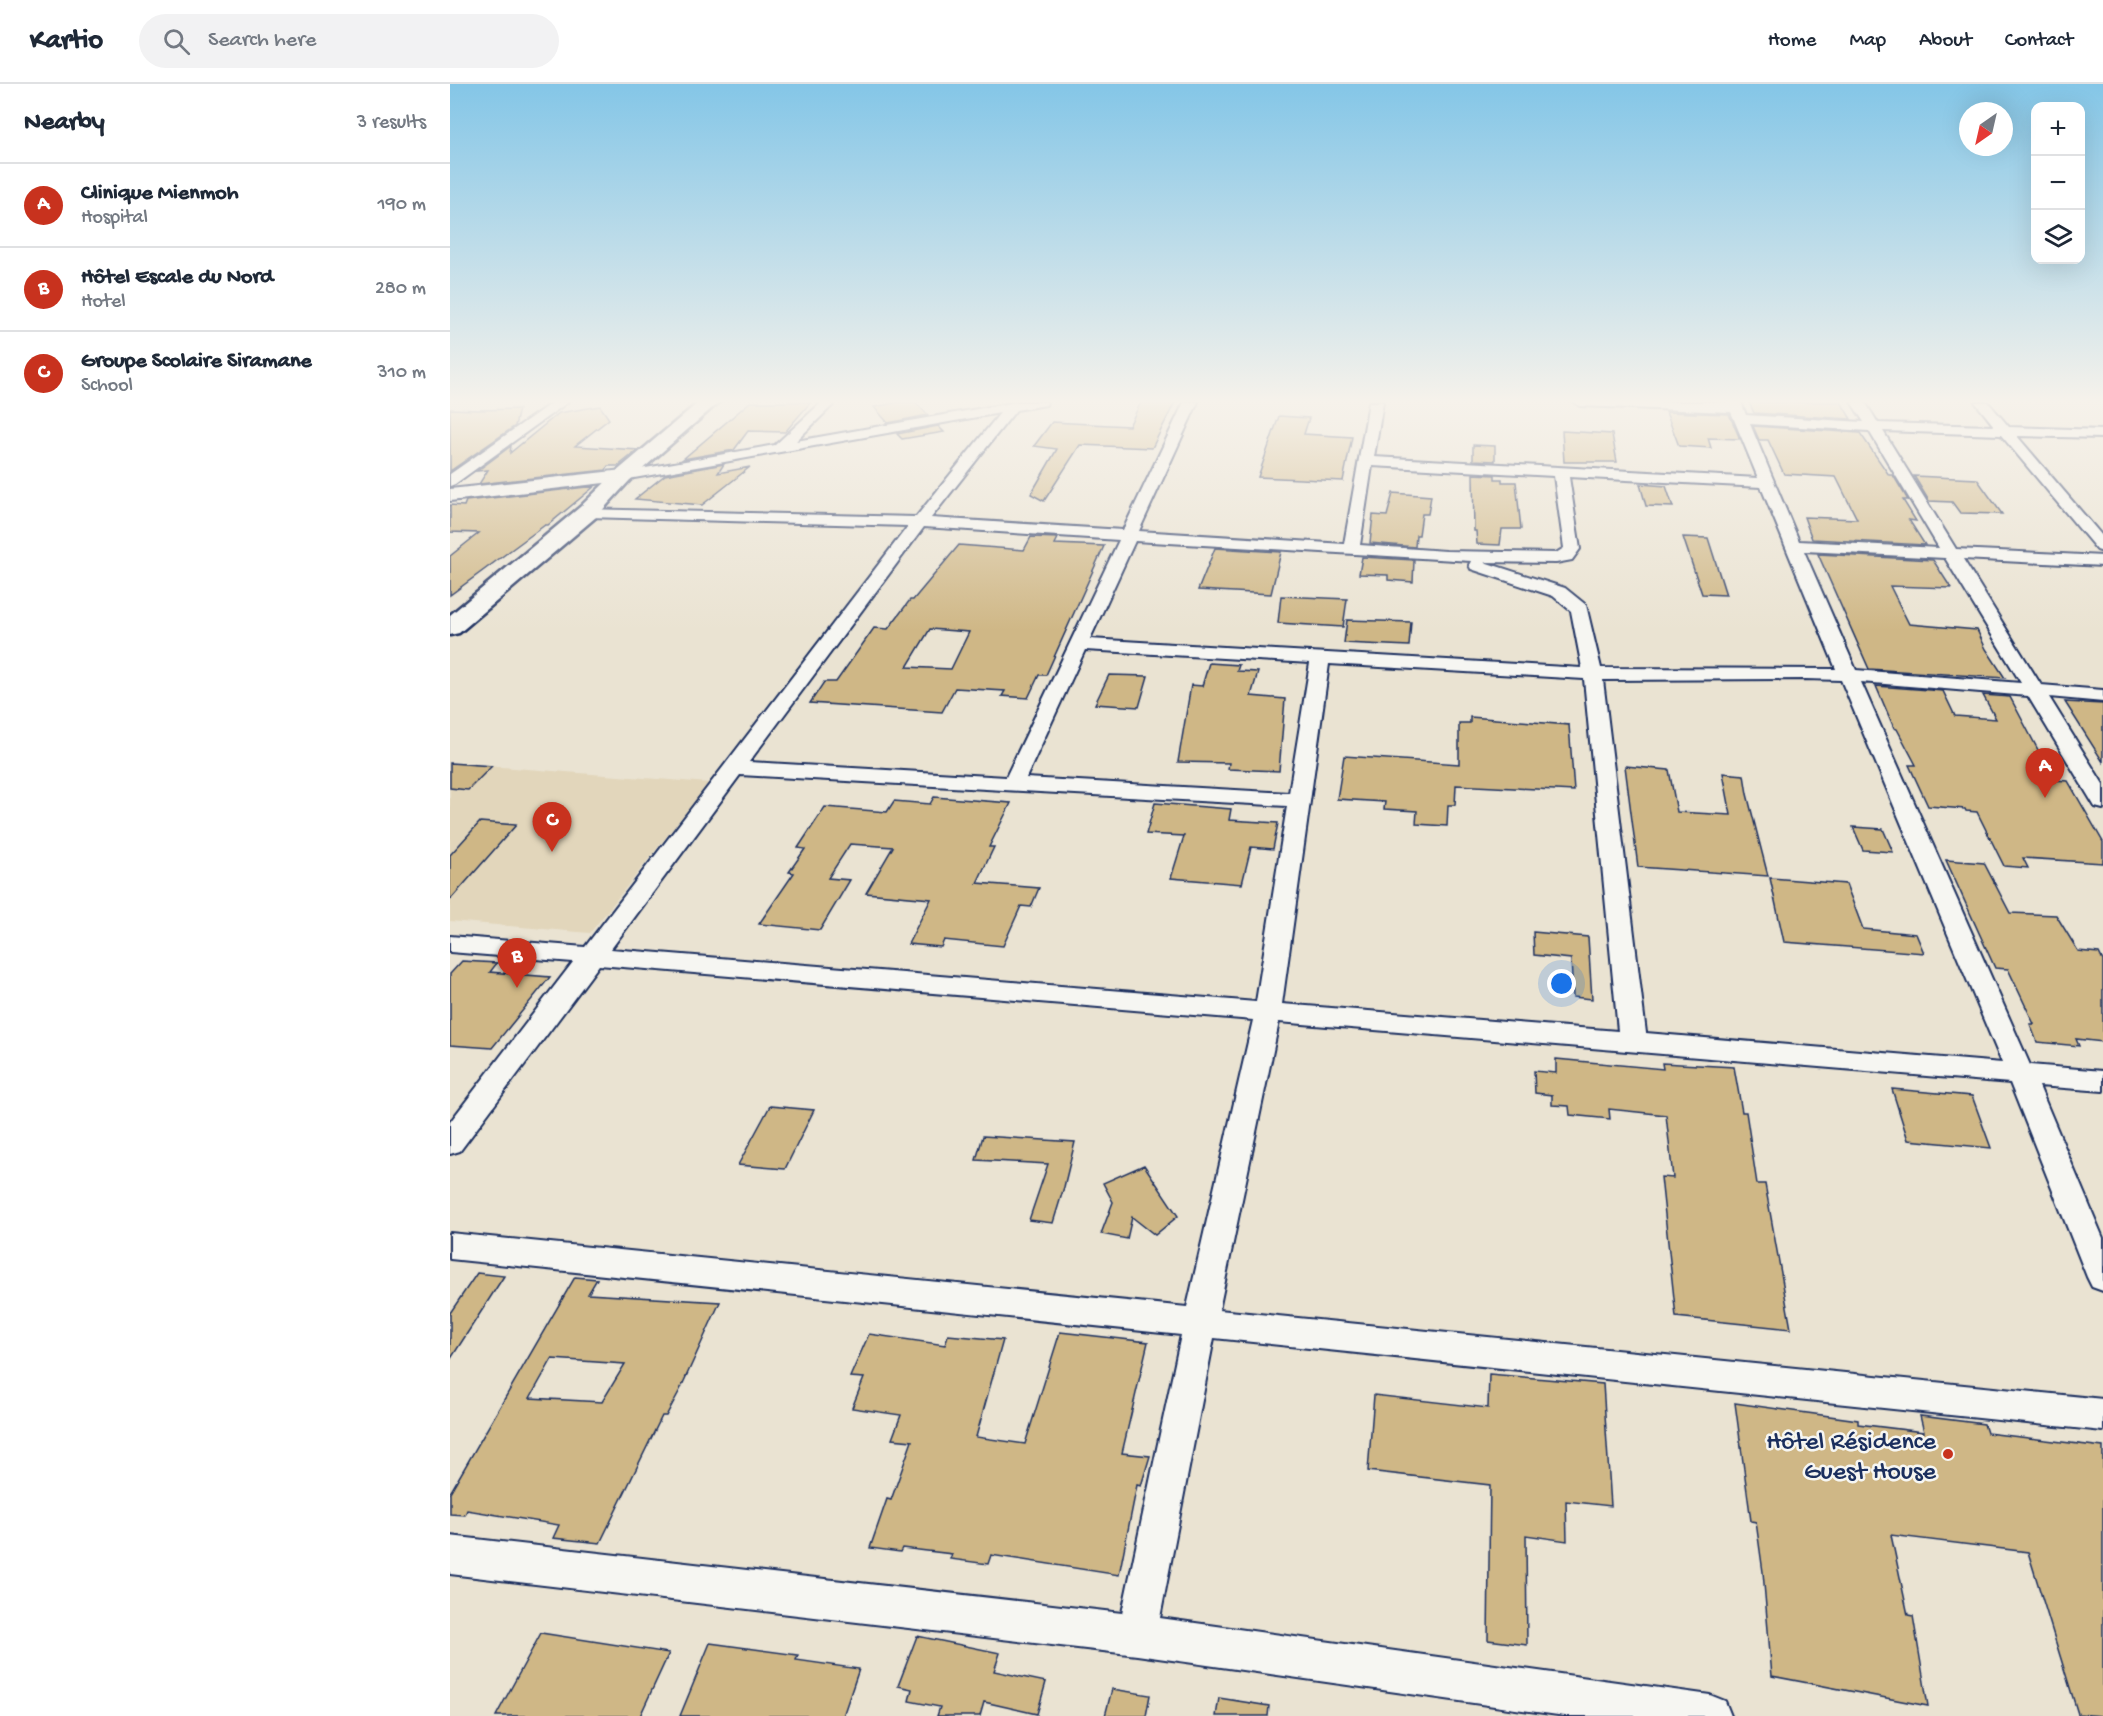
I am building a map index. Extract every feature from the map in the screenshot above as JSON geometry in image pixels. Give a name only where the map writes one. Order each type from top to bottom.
[{"type":"main road","points":[[450,628],[588,512],[621,478]]},
{"type":"street","points":[[450,495],[603,478]]},
{"type":"street","points":[[450,1143],[955,478]]},
{"type":"street","points":[[1013,784],[1156,478]]},
{"type":"street","points":[[1351,549],[1363,478]]},
{"type":"street","points":[[588,512],[920,522],[1446,556],[1566,556],[1572,549],[1562,478]]},
{"type":"street","points":[[1685,478],[1768,483]]},
{"type":"street","points":[[1766,478],[1793,546],[2022,1075],[2103,1276]]},
{"type":"street","points":[[1905,478],[2103,802]]},
{"type":"street","points":[[2044,478],[2103,547]]},
{"type":"street","points":[[1793,546],[2103,561]]},
{"type":"street","points":[[1446,556],[1559,592],[1580,609],[1593,674],[1633,1042]]},
{"type":"street","points":[[1077,644],[1593,674],[1805,673],[1850,675],[2103,696]]},
{"type":"street","points":[[1137,1635],[1200,1323],[1268,1011],[1320,659]]},
{"type":"street","points":[[735,768],[1299,800]]},
{"type":"street","points":[[450,944],[2103,1081]]},
{"type":"street","points":[[450,1246],[2103,1415]]},
{"type":"street","points":[[450,1555],[1137,1635],[1710,1716]]},
{"type":"shaded area","points":[[450,763],[709,783],[590,933],[450,921]]},
{"type":"building","points":[[483,478],[532,478],[479,484]]},
{"type":"building","points":[[661,478],[736,478],[702,505],[635,499]]},
{"type":"building","points":[[1040,478],[1059,478],[1044,501],[1031,494]]},
{"type":"building","points":[[1283,478],[1344,478],[1343,481]]},
{"type":"building","points":[[1473,478],[1495,478],[1502,479],[1502,482],[1516,482],[1521,529],[1502,529],[1500,545],[1477,544],[1476,531],[1474,531]]},
{"type":"building","points":[[1837,478],[1895,478],[1908,500],[1903,500],[1916,521],[1909,520],[1925,545],[1812,539],[1804,517],[1857,519]]},
{"type":"building","points":[[1915,478],[1977,479],[2002,514],[1960,513],[1952,502],[1929,501]]},
{"type":"building","points":[[1640,484],[1666,486],[1673,507],[1646,506]]},
{"type":"building","points":[[595,486],[548,525],[450,595],[450,556],[479,533],[450,532],[450,505],[464,506],[466,501]]},
{"type":"building","points":[[1393,493],[1431,496],[1428,514],[1422,514],[1415,547],[1370,543],[1373,515],[1387,516]]},
{"type":"building","points":[[1031,537],[1058,538],[1055,544],[1104,546],[1046,675],[1039,675],[1028,698],[1002,696],[1005,691],[955,688],[942,712],[810,703],[824,682],[836,682],[874,628],[888,629],[910,600],[913,600],[959,545],[1024,550]],"holes":[[[930,629],[969,632],[951,669],[907,667]]]},
{"type":"building","points":[[1683,537],[1708,538],[1726,595],[1702,594]]},
{"type":"building","points":[[1215,548],[1281,552],[1271,594],[1198,590]]},
{"type":"building","points":[[1818,554],[1933,560],[1951,588],[1890,586],[1909,624],[1977,630],[2005,678],[1869,669]]},
{"type":"building","points":[[1362,557],[1414,560],[1413,582],[1388,580],[1388,575],[1359,574]]},
{"type":"building","points":[[1281,596],[1347,599],[1343,627],[1278,623]]},
{"type":"building","points":[[1347,620],[1411,622],[1409,646],[1344,643]]},
{"type":"building","points":[[1209,663],[1239,665],[1237,671],[1258,672],[1251,696],[1285,699],[1279,771],[1228,769],[1229,763],[1178,762],[1191,685],[1202,686]]},
{"type":"building","points":[[1109,675],[1148,676],[1139,707],[1095,704]]},
{"type":"building","points":[[1876,686],[1943,691],[1955,716],[1996,719],[1983,695],[2010,697],[2054,780],[2068,781],[2103,842],[2103,863],[2023,858],[2028,868],[2004,866],[1977,812],[1928,806],[1909,765],[1916,765],[1897,729],[1894,728]]},
{"type":"building","points":[[2065,702],[2103,704],[2103,762]]},
{"type":"building","points":[[1470,717],[1569,725],[1574,791],[1456,785],[1455,805],[1448,805],[1447,826],[1416,824],[1417,811],[1384,809],[1385,802],[1337,799],[1344,756],[1459,764],[1459,723],[1470,723]]},
{"type":"building","points":[[450,763],[492,766],[468,790],[450,788]]},
{"type":"building","points":[[1625,766],[1669,770],[1677,812],[1731,815],[1723,773],[1744,775],[1768,876],[1638,867]]},
{"type":"building","points":[[934,797],[1011,803],[989,847],[994,847],[977,883],[1039,888],[1031,907],[1021,906],[1003,946],[944,940],[941,947],[908,944],[931,899],[866,893],[893,847],[850,844],[828,878],[850,880],[820,930],[759,924],[794,873],[789,872],[805,849],[798,848],[825,807],[887,812],[894,801],[930,804]]},
{"type":"building","points":[[1155,803],[1231,809],[1229,820],[1278,823],[1273,849],[1251,847],[1242,884],[1171,878],[1184,836],[1146,834]]},
{"type":"building","points":[[480,822],[516,825],[450,900],[450,855]]},
{"type":"building","points":[[1853,827],[1883,829],[1893,852],[1863,850]]},
{"type":"building","points":[[1946,860],[1984,863],[2010,913],[2056,915],[2078,951],[2099,953],[2103,961],[2103,1042],[2076,1039],[2079,1046],[2037,1042],[2030,1024],[2034,1024],[2008,969],[1995,968]]},
{"type":"building","points":[[1770,878],[1846,884],[1863,929],[1916,934],[1924,953],[1784,942]]},
{"type":"building","points":[[1533,932],[1588,937],[1592,999],[1573,997],[1571,959],[1534,955]]},
{"type":"building","points":[[462,961],[497,963],[490,972],[550,977],[492,1048],[450,1045],[450,974]]},
{"type":"building","points":[[1556,1059],[1663,1069],[1662,1063],[1734,1067],[1742,1112],[1746,1112],[1757,1184],[1765,1184],[1791,1329],[1676,1317],[1661,1177],[1673,1178],[1666,1115],[1609,1109],[1610,1119],[1570,1115],[1569,1106],[1552,1105],[1552,1095],[1535,1093],[1534,1071],[1556,1073]]},
{"type":"building","points":[[1892,1089],[1972,1096],[1991,1148],[1908,1140]]},
{"type":"building","points":[[770,1106],[814,1110],[785,1169],[738,1165]]},
{"type":"building","points":[[983,1136],[1075,1142],[1053,1223],[1029,1220],[1048,1164],[976,1160]]},
{"type":"building","points":[[1144,1165],[1178,1216],[1155,1235],[1132,1217],[1127,1239],[1101,1234],[1113,1202],[1103,1183]]},
{"type":"building","points":[[477,1273],[504,1276],[450,1360],[450,1313]]},
{"type":"building","points":[[575,1277],[597,1279],[588,1294],[720,1302],[680,1390],[666,1416],[662,1416],[600,1543],[553,1538],[559,1525],[467,1510],[465,1515],[450,1514],[450,1493]],"holes":[[[552,1359],[625,1364],[602,1402],[530,1398]]]},
{"type":"building","points":[[1060,1332],[1148,1342],[1122,1453],[1150,1456],[1141,1486],[1137,1485],[1119,1575],[991,1555],[988,1564],[950,1559],[952,1554],[902,1548],[900,1552],[870,1548],[887,1499],[891,1500],[912,1441],[892,1439],[901,1415],[852,1408],[864,1378],[850,1377],[869,1334],[945,1345],[948,1335],[1003,1340],[976,1437],[1025,1444]]},
{"type":"building","points":[[1489,1374],[1603,1384],[1611,1506],[1566,1501],[1567,1541],[1526,1535],[1527,1645],[1488,1640],[1490,1485],[1368,1471],[1374,1395],[1488,1408]]},
{"type":"building","points":[[1735,1403],[1858,1420],[1858,1424],[1924,1432],[1920,1416],[1984,1424],[1987,1433],[2103,1447],[2103,1716],[2078,1714],[2028,1552],[1891,1535],[1908,1615],[1913,1616],[1928,1706],[1772,1676],[1763,1572],[1756,1522],[1751,1521]]},
{"type":"building","points":[[541,1633],[669,1653],[640,1716],[496,1716]]},
{"type":"building","points":[[917,1636],[1000,1653],[994,1671],[1046,1682],[1037,1714],[984,1702],[980,1716],[937,1716],[940,1707],[909,1701],[912,1689],[898,1686]]},
{"type":"building","points":[[710,1643],[798,1655],[796,1660],[859,1669],[843,1716],[680,1716]]},
{"type":"building","points":[[1112,1689],[1150,1695],[1146,1716],[1105,1716]]},
{"type":"building","points":[[1219,1698],[1269,1706],[1268,1716],[1216,1716]]},
{"type":"place","name":"Clinique Mienmoh","points":[[2045,798]]},
{"type":"place","name":"Groupe Scolaire Siramane","points":[[552,852]]},
{"type":"place","name":"Hôtel Escale du Nord","points":[[517,988]]},
{"type":"place","name":"Hôtel Résidence Guest House","points":[[1948,1454]]}]
